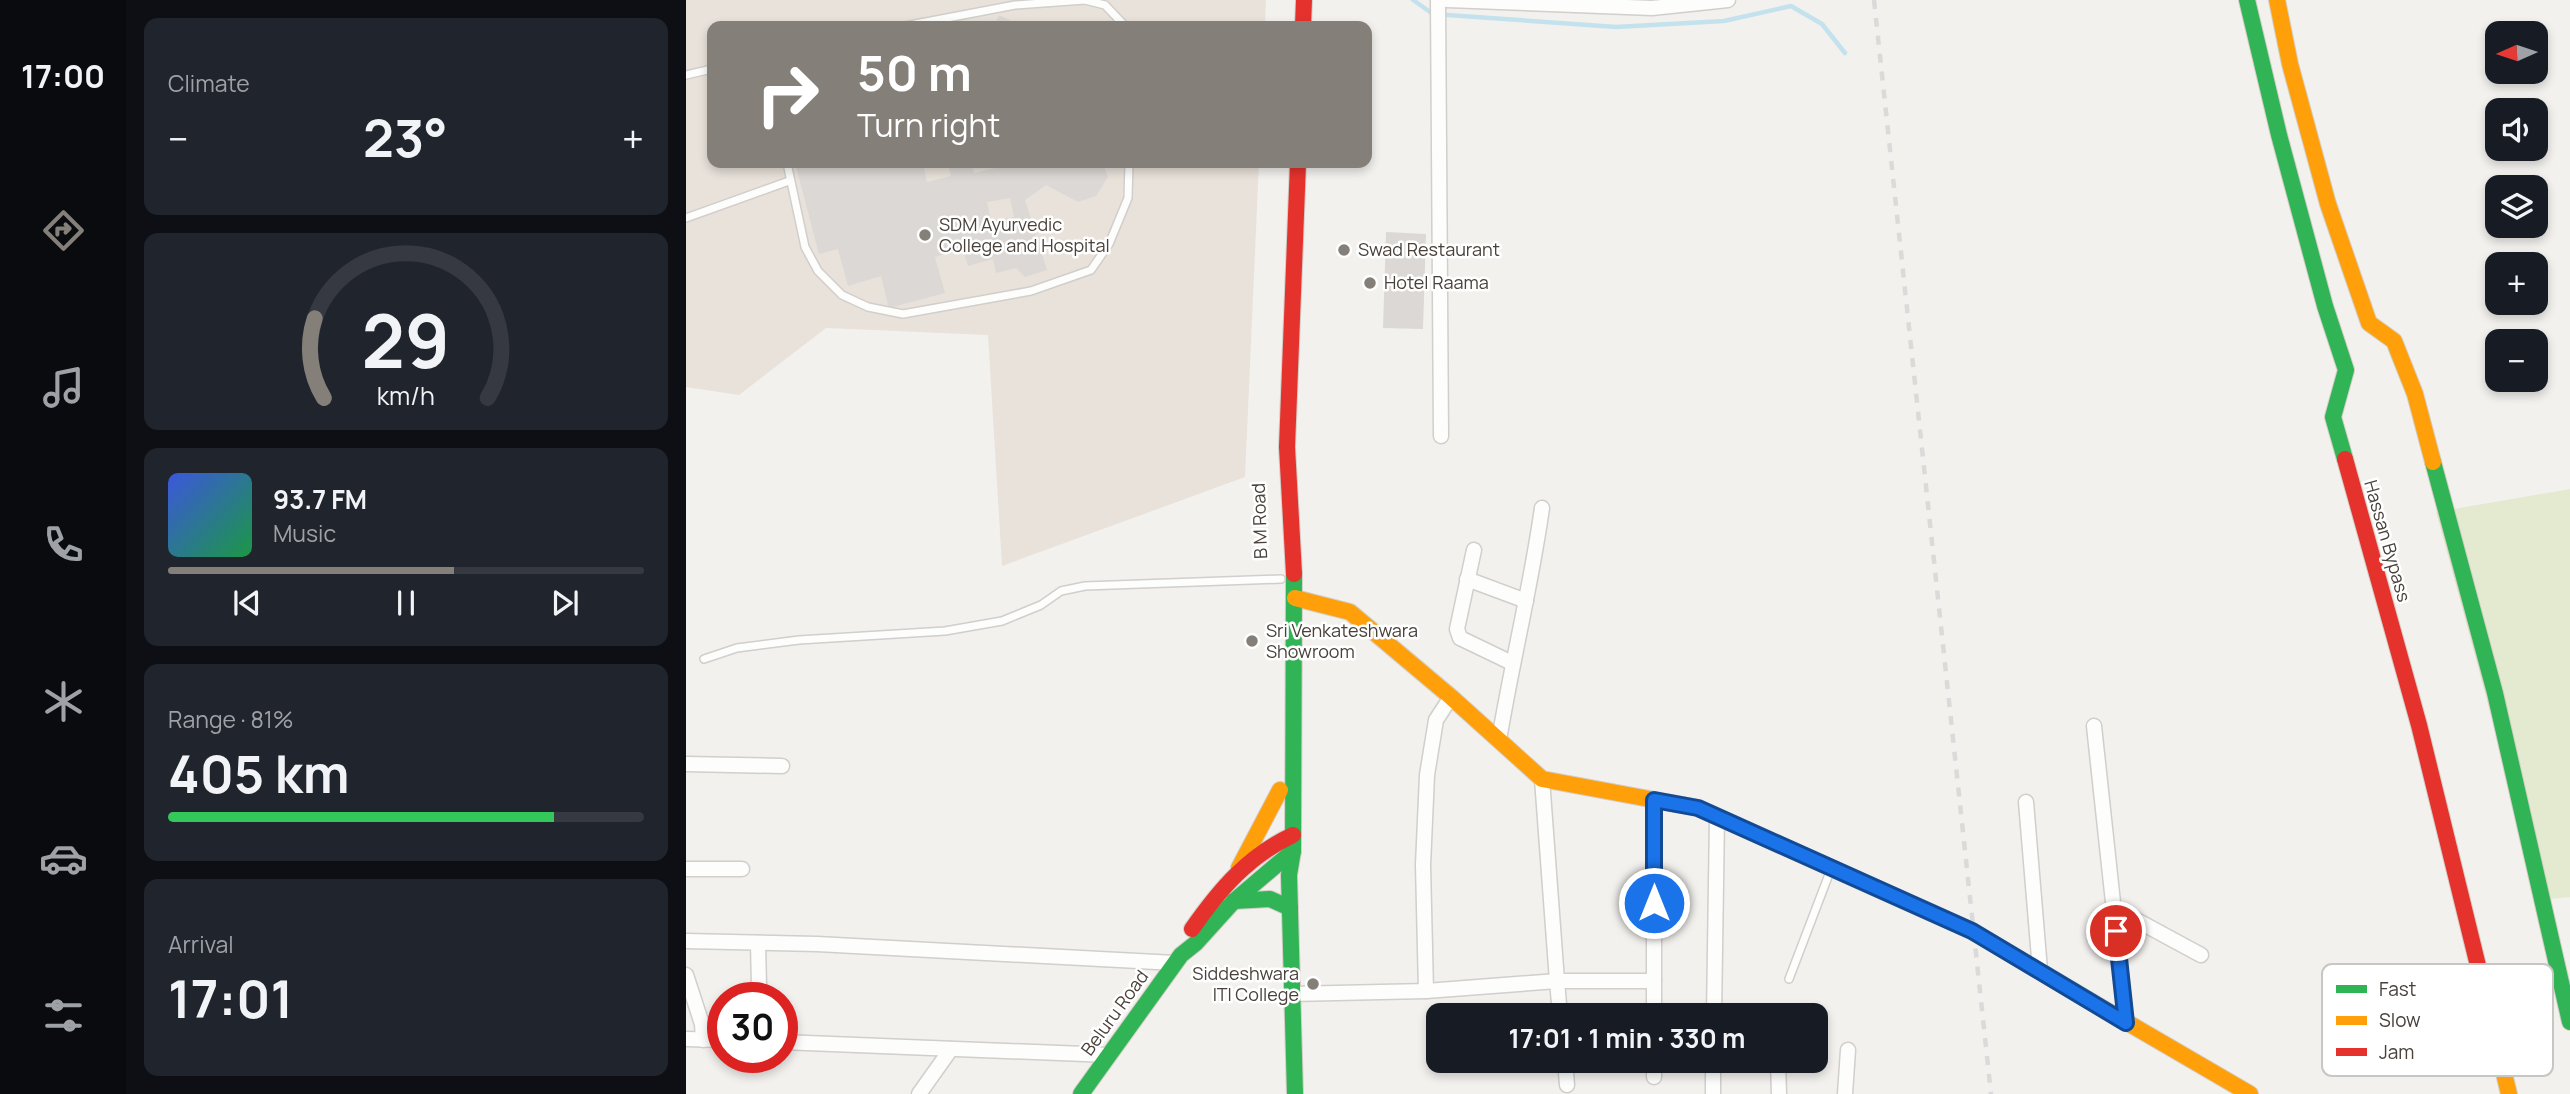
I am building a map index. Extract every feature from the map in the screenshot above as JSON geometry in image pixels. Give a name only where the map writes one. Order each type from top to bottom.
[{"type":"main road","points":[[1303,21],[1304,0]]},
{"type":"main road","name":"Hassan Bypass","points":[[2247,0],[2279,135],[2325,306],[2347,370],[2333,417],[2419,726],[2477,964]]},
{"type":"main road","points":[[2277,0],[2290,64],[2328,204],[2369,323],[2394,341],[2415,394],[2498,706],[2570,1022]]},
{"type":"main road","name":"B M Road","points":[[1282,168],[1276,430],[1282,579],[1280,790],[1290,908],[1295,1094]]},
{"type":"main road","name":"B M Road","points":[[1287,853],[1296,732],[1294,597],[1287,447],[1298,168]]},
{"type":"main road","points":[[1294,597],[1350,612],[1451,697],[1542,779],[1698,808],[1972,931],[2250,1094]]},
{"type":"main road","points":[[1239,868],[1280,790]]},
{"type":"main road","name":"Beluru Road","points":[[1178,959],[1184,939],[1218,890],[1239,868],[1287,853]]},
{"type":"main road","name":"Beluru Road","points":[[1081,1094],[1178,959],[1234,901],[1287,853]]},
{"type":"main road","points":[[1234,901],[1270,899],[1290,908]]},
{"type":"main road","name":"Hassan Bypass","points":[[2505,1076],[2509,1094]]},
{"type":"street","points":[[1438,0],[1441,436]]},
{"type":"street","points":[[1447,0],[1652,8],[1726,0]]},
{"type":"street","points":[[1499,740],[1542,508]]},
{"type":"street","points":[[1474,550],[1458,634],[1460,638],[1512,663]]},
{"type":"street","points":[[1467,579],[1526,601]]},
{"type":"street","points":[[1426,992],[1423,865],[1427,775],[1436,720],[1451,697]]},
{"type":"street","points":[[2094,726],[2126,1023]]},
{"type":"street","points":[[686,764],[782,766]]},
{"type":"street","points":[[1542,779],[1559,1003]]},
{"type":"street","points":[[1654,800],[1654,1003]]},
{"type":"street","points":[[2026,802],[2040,970]]},
{"type":"street","points":[[1714,1003],[1717,817]]},
{"type":"street","points":[[686,869],[742,869]]},
{"type":"street","points":[[2114,908],[2201,955]]},
{"type":"street","points":[[686,941],[1178,959]]},
{"type":"street","points":[[758,943],[759,982]]},
{"type":"street","points":[[686,975],[702,1024],[703,1040]]},
{"type":"street","points":[[1291,994],[1426,992],[1557,981],[1654,981]]},
{"type":"street","points":[[686,1039],[707,1040]]},
{"type":"street","points":[[798,1043],[1109,1055]]},
{"type":"street","points":[[919,1094],[951,1049]]},
{"type":"street","points":[[1845,1094],[1848,1050]]},
{"type":"street","points":[[1566,1073],[1567,1085]]},
{"type":"street","points":[[1713,1073],[1713,1094]]},
{"type":"street","points":[[1778,1073],[1779,1094]]},
{"type":"lane","points":[[931,21],[1016,5],[1085,0],[1105,5],[1120,21]]},
{"type":"lane","points":[[686,75],[707,70]]},
{"type":"lane","points":[[788,168],[805,247],[818,271],[842,295],[869,307],[903,314],[1031,291],[1091,270],[1109,244],[1128,198],[1129,168]]},
{"type":"lane","points":[[686,218],[789,181]]},
{"type":"lane","points":[[704,659],[737,648],[800,640],[945,631],[1002,621],[1041,605],[1061,591],[1085,586],[1282,579]]},
{"type":"lane","points":[[1789,979],[1831,868]]},
{"type":"shaded area","points":[[686,0],[1266,0],[1265,21],[707,21],[707,168],[1259,168],[1245,477],[1002,566],[988,335],[826,328],[739,395],[686,387]]},
{"type":"green space","points":[[2570,489],[2570,897],[2541,900],[2436,512]]},
{"type":"building","points":[[999,15],[1012,21],[996,21]]},
{"type":"building","name":"SDM Ayurvedic College and Hospital","points":[[796,168],[924,168],[927,182],[951,176],[949,168],[973,168],[974,173],[995,168],[1105,168],[1108,177],[1096,196],[1078,202],[1046,185],[1025,200],[1047,270],[1025,277],[1016,268],[996,273],[993,259],[968,266],[963,249],[935,257],[945,293],[889,308],[881,276],[848,286],[838,249],[819,254]],"holes":[[[1010,198],[1014,217],[991,221],[987,202]]]},
{"type":"building","points":[[1386,232],[1426,234],[1423,329],[1383,328]]},
{"type":"waterway","points":[[1413,0],[1433,14],[1616,27],[1724,21],[1791,6],[1822,24],[1845,53]]},
{"type":"railway","points":[[1874,0],[1991,1094]]},
{"type":"traffic: fast","points":[[2247,0],[2279,135],[2325,306],[2346,370],[2333,417],[2345,459]]},
{"type":"traffic: fast","points":[[2433,462],[2495,693],[2570,1022]]},
{"type":"traffic: fast","points":[[1081,1094],[1181,955],[1196,943],[1234,901],[1293,851],[1294,574]]},
{"type":"traffic: fast","points":[[1293,851],[1289,875],[1295,1094]]},
{"type":"traffic: fast","points":[[1798,853],[1972,931],[2092,1002]]},
{"type":"traffic: fast","points":[[1234,901],[1270,899],[1290,908]]},
{"type":"traffic: slow","points":[[2277,0],[2290,64],[2328,204],[2369,323],[2394,341],[2415,394],[2433,462]]},
{"type":"traffic: slow","points":[[1295,598],[1350,612],[1451,697],[1542,779],[1698,808],[1798,853]]},
{"type":"traffic: slow","points":[[1239,868],[1280,790]]},
{"type":"traffic: slow","points":[[2092,1002],[2250,1094]]},
{"type":"traffic: slow","points":[[2505,1076],[2509,1094]]},
{"type":"traffic: jam","points":[[1303,21],[1304,0]]},
{"type":"traffic: jam","points":[[1294,574],[1287,447],[1298,168]]},
{"type":"traffic: jam","points":[[2345,459],[2419,725],[2478,964]]},
{"type":"traffic: jam","points":[[1192,929],[1236,875],[1262,853],[1293,835]]},
{"type":"place","name":"SDM Ayurvedic College and Hospital","points":[[925,235]]},
{"type":"place","name":"Swad Restaurant","points":[[1344,250]]},
{"type":"place","name":"Hotel Raama","points":[[1370,283]]},
{"type":"place","name":"Sri Venkateshwara Showroom","points":[[1252,641]]},
{"type":"place","name":"Siddeshwara ITI College","points":[[1313,984]]},
{"type":"route","points":[[1654,903],[1654,800],[1698,808],[1972,931],[2126,1023],[2116,931]]}]
